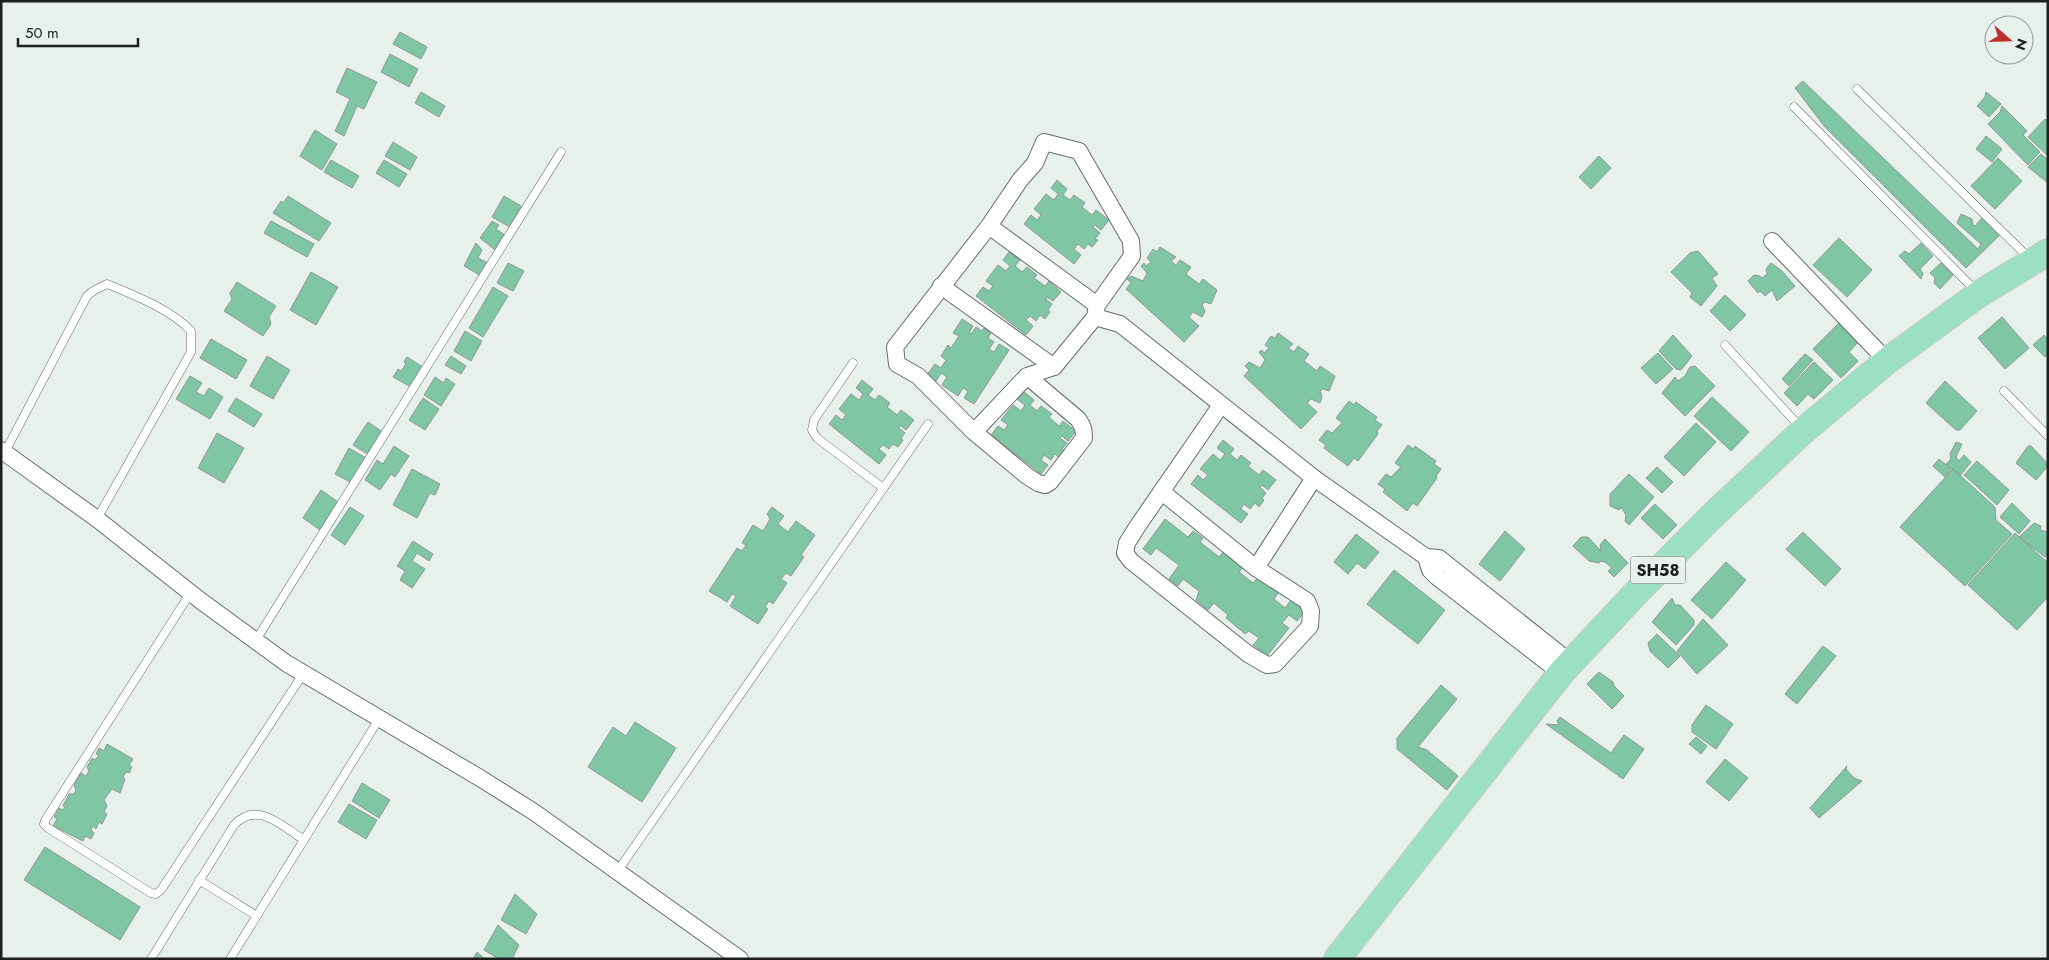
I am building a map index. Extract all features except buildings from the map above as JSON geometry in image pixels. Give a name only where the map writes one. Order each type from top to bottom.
[{"type":"main road","name":"SH58","points":[[1337,959],[1566,668],[1712,516],[1803,431],[1887,361],[1979,294],[2040,257]]},
{"type":"street","points":[[974,432],[1027,376],[1054,367],[1096,311],[1132,256],[1131,241],[1079,151],[1044,142],[1035,163],[1020,180],[989,226],[895,347],[897,364],[918,376],[974,432],[1038,483],[1045,484],[1050,482],[1084,438],[1084,431],[1078,419],[1027,376]]},
{"type":"street","points":[[989,226],[1096,311],[1120,324],[1314,478],[1426,557],[1438,558],[1566,668]]},
{"type":"street","points":[[1772,241],[1887,361]]},
{"type":"street","points":[[942,286],[1054,367]]},
{"type":"street","points":[[1162,492],[1256,568],[1307,600],[1311,611],[1310,626],[1275,664],[1267,665],[1248,654],[1131,561],[1125,553],[1127,543],[1221,404]]},
{"type":"street","points":[[3,451],[97,519],[191,592],[303,674],[526,807],[740,959]]},
{"type":"street","points":[[1256,568],[1314,478]]},
{"type":"lane","points":[[1858,89],[2040,257]]},
{"type":"lane","points":[[1794,107],[1979,294]]},
{"type":"lane","points":[[256,640],[561,152]]},
{"type":"lane","points":[[3,451],[87,296],[93,291],[107,284],[125,291],[181,320],[191,331],[190,352],[97,519]]},
{"type":"lane","points":[[1724,345],[1803,431]]},
{"type":"lane","points":[[853,363],[814,420],[812,430],[817,438],[883,488]]},
{"type":"lane","points":[[2004,391],[2048,436]]},
{"type":"lane","points":[[617,872],[928,424]]},
{"type":"lane","points":[[191,592],[46,819],[44,824],[48,828],[151,893],[156,894],[161,890],[303,674]]},
{"type":"lane","points":[[230,959],[379,719]]},
{"type":"lane","points":[[151,959],[198,880],[240,818],[248,814],[262,815],[272,819],[304,840]]},
{"type":"lane","points":[[198,880],[257,916]]}]
